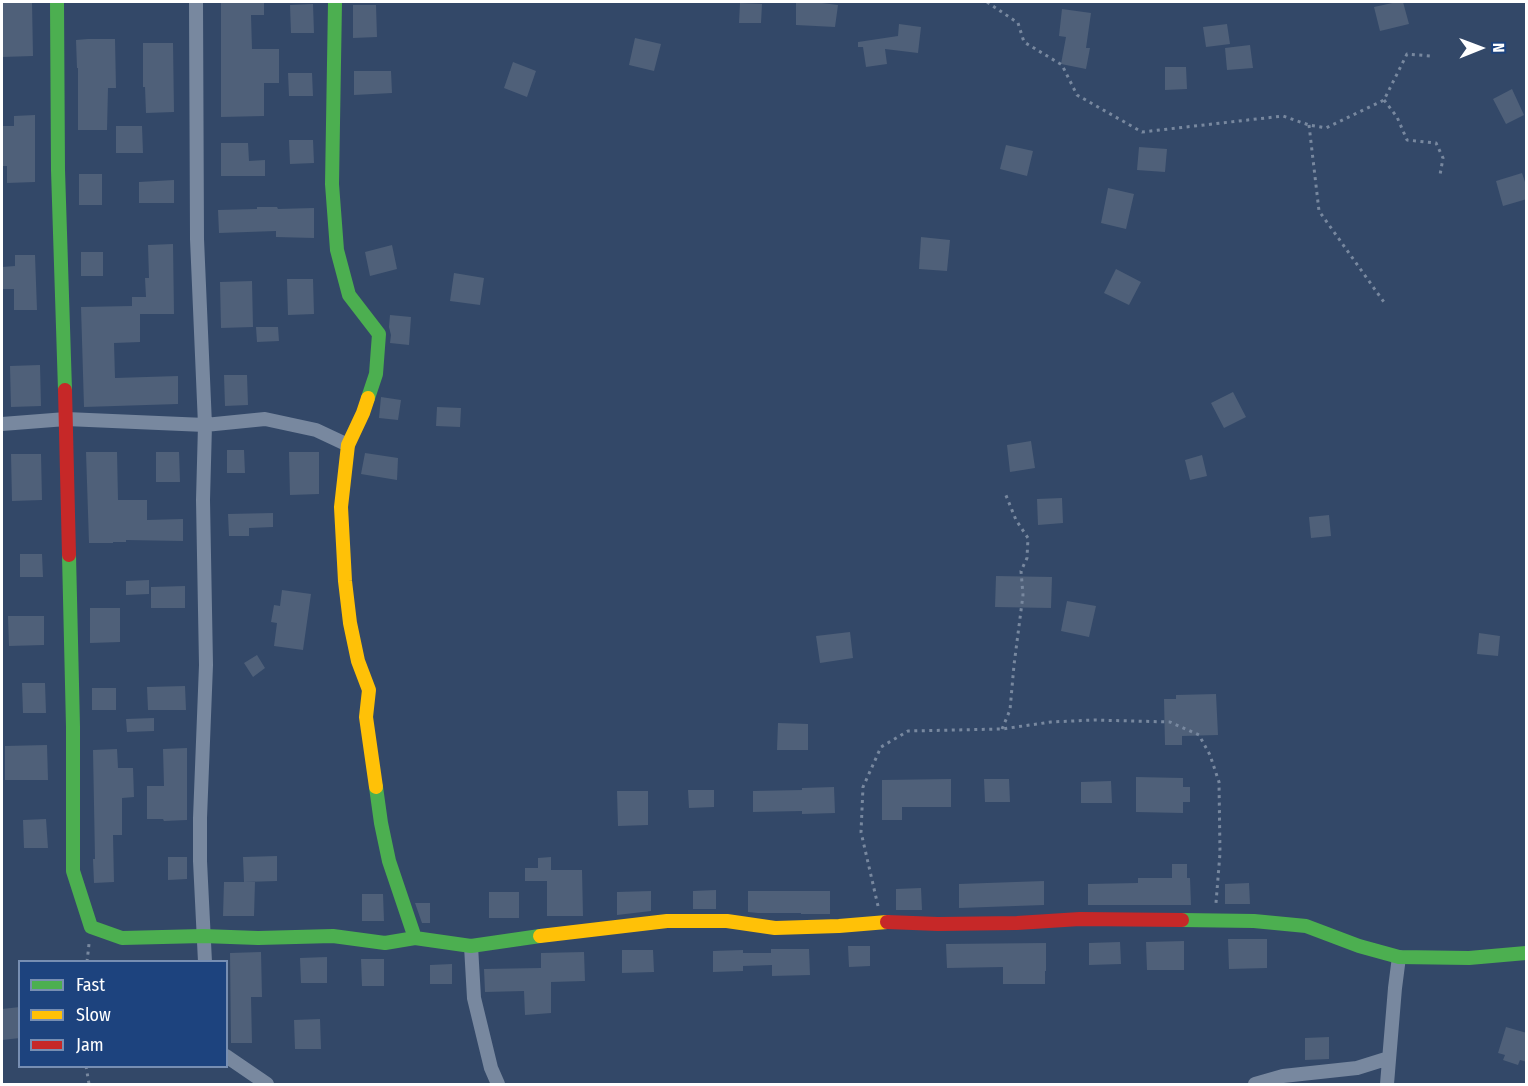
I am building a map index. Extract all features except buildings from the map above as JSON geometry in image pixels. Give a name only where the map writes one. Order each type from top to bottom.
[{"type":"street","points":[[57,2],[58,170],[73,727],[73,871],[91,927],[122,938],[333,936],[385,943],[415,938],[471,946],[527,937],[667,921],[727,921],[775,928],[839,926],[882,921],[938,924],[1080,919],[1215,920],[1306,926],[1359,946],[1399,957],[1469,958],[1527,953]]},
{"type":"street","points":[[196,2],[196,239],[205,425],[203,500],[206,665],[200,818],[205,960]]},
{"type":"street","points":[[335,2],[332,184],[337,250],[349,295],[379,334],[376,374],[363,413],[348,445],[341,507],[345,580],[350,623],[358,661],[369,690],[366,717],[381,823],[389,861],[415,938]]},
{"type":"street","points":[[2,424],[66,419],[205,425],[265,419],[316,430],[348,445]]},
{"type":"street","points":[[471,946],[474,998],[491,1068],[498,1084]]},
{"type":"street","points":[[1387,1084],[1399,957]]},
{"type":"street","points":[[228,1057],[267,1084]]},
{"type":"street","points":[[1255,1084],[1283,1076],[1357,1068],[1389,1058]]},
{"type":"path","points":[[987,2],[1018,23],[1024,42],[1062,65],[1077,95],[1142,132],[1283,116],[1326,128],[1384,100],[1407,54],[1430,56]]},
{"type":"path","points":[[1384,100],[1397,117],[1407,140],[1436,143],[1443,158],[1440,175]]},
{"type":"path","points":[[1309,125],[1319,211],[1386,305]]},
{"type":"path","points":[[1002,729],[1010,710],[1023,595],[1021,571],[1028,558],[1028,538],[1016,520],[1005,493]]},
{"type":"path","points":[[882,921],[861,832],[863,788],[881,747],[908,731],[1002,729],[1051,722],[1095,720],[1170,722],[1199,735],[1210,755],[1219,782],[1220,852],[1215,920]]},
{"type":"path","points":[[86,1068],[89,1084]]},
{"type":"traffic: fast","points":[[57,2],[58,170],[65,390]]},
{"type":"traffic: fast","points":[[335,2],[332,184],[337,250],[349,295],[379,334],[376,374],[368,398]]},
{"type":"traffic: fast","points":[[69,555],[73,727],[73,871],[91,927],[122,938],[333,936],[385,943],[415,938],[471,946],[540,936]]},
{"type":"traffic: fast","points":[[376,787],[389,861],[415,938]]},
{"type":"traffic: fast","points":[[1182,920],[1254,921],[1306,926],[1359,946],[1399,957],[1469,958],[1526,953]]},
{"type":"traffic: slow","points":[[368,398],[348,445],[341,507],[350,623],[358,661],[369,690],[366,717],[376,787]]},
{"type":"traffic: slow","points":[[540,936],[667,921],[727,921],[775,928],[887,922]]},
{"type":"traffic: jam","points":[[65,390],[69,555]]},
{"type":"traffic: jam","points":[[887,922],[938,924],[1080,919],[1182,920]]}]
